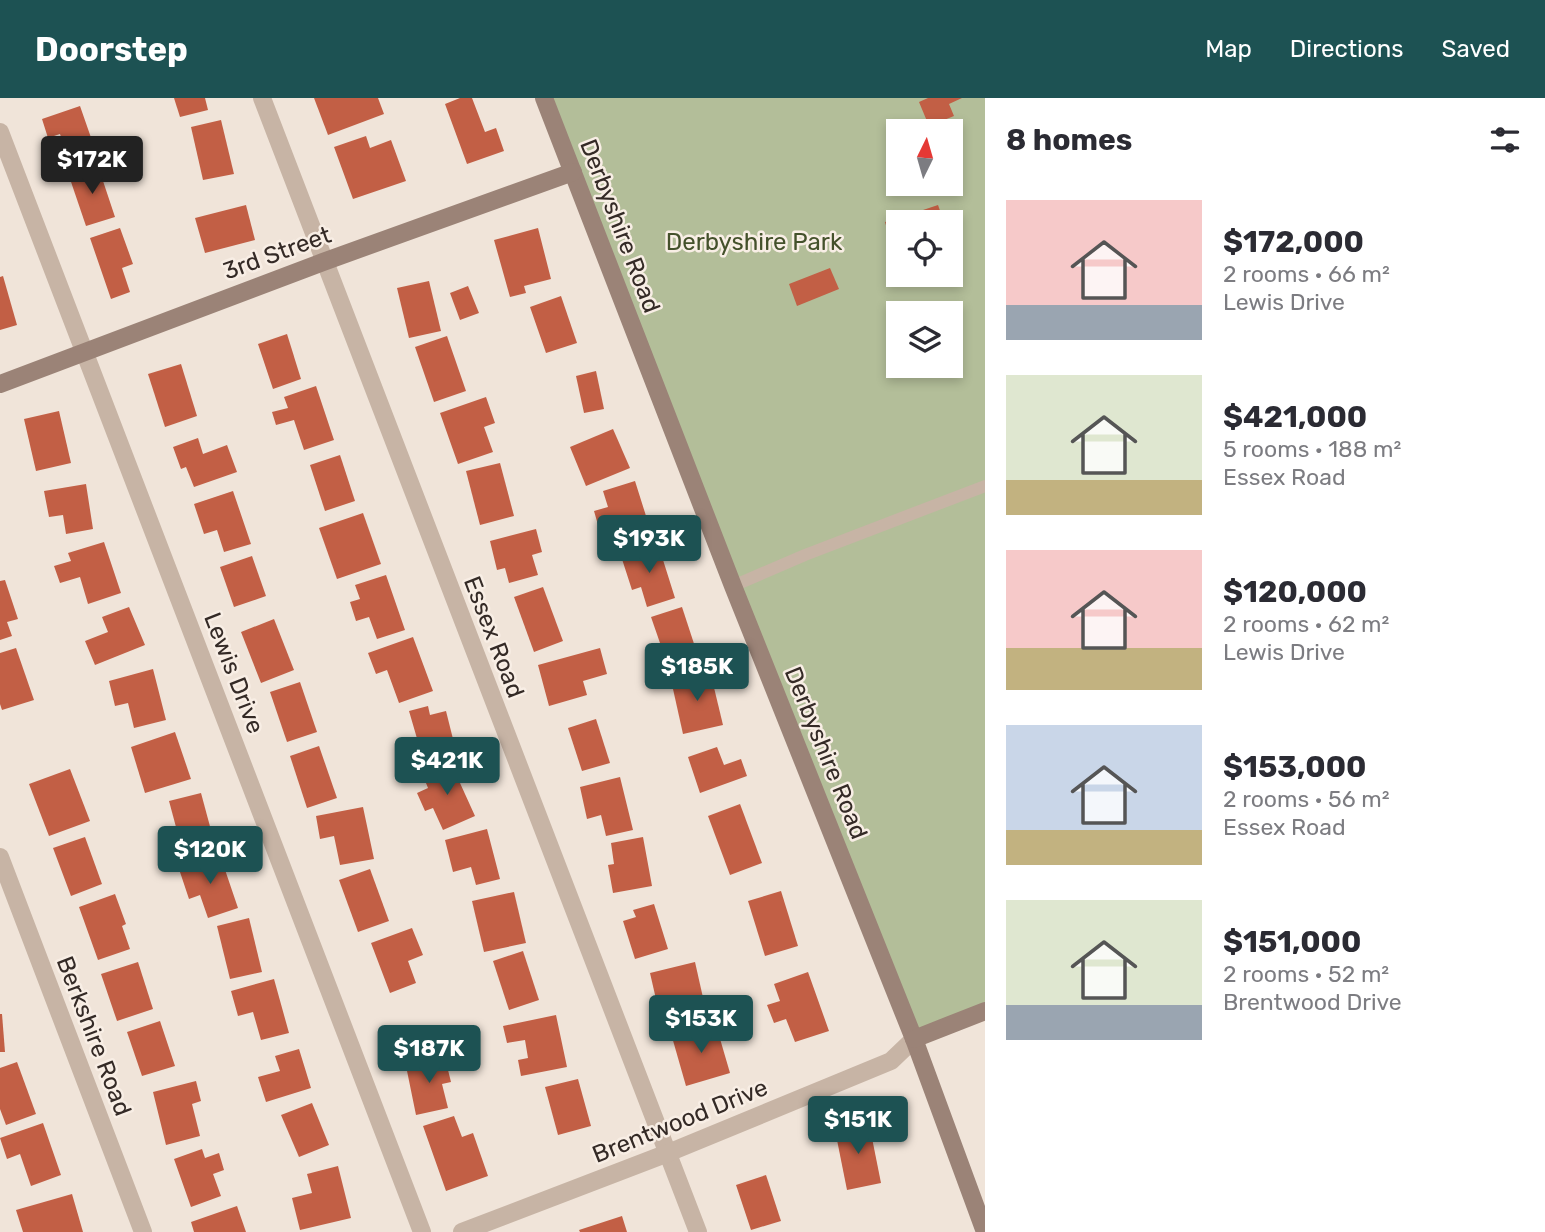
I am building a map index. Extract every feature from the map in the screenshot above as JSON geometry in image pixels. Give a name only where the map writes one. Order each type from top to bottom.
[{"type":"street","name":"Essex Road","points":[[262,98],[698,1232]]},
{"type":"street","name":"Derbyshire Road","points":[[544,98],[733,586],[914,1039],[985,1232]]},
{"type":"street","name":"Lewis Drive","points":[[0,132],[422,1232]]},
{"type":"street","name":"3rd Street","points":[[0,384],[323,262],[573,172]]},
{"type":"street","name":"Berkshire Road","points":[[0,857],[143,1232]]},
{"type":"street","name":"Brentwood Drive","points":[[462,1232],[668,1153],[891,1062],[914,1039],[985,1011]]},
{"type":"lane","points":[[733,586],[805,555],[985,486]]},
{"type":"green space","name":"Derbyshire Park","points":[[544,98],[985,98],[985,1011],[914,1039]]},
{"type":"building","points":[[174,98],[205,98],[208,110],[180,117]]},
{"type":"building","points":[[314,98],[378,98],[384,114],[328,135]]},
{"type":"building","points":[[460,98],[472,98],[485,132],[496,128],[504,151],[467,164],[445,104]]},
{"type":"building","points":[[928,98],[962,98],[949,104],[954,116],[946,119],[926,119],[919,102]]},
{"type":"building","points":[[80,106],[96,152],[69,161],[60,134],[48,138],[42,119]]},
{"type":"building","points":[[221,120],[234,174],[203,180],[191,127]]},
{"type":"building","points":[[366,136],[370,148],[391,140],[406,181],[353,199],[334,147]]},
{"type":"building","points":[[98,166],[115,217],[86,226],[69,176]]},
{"type":"building","points":[[246,205],[255,240],[205,253],[195,218]]},
{"type":"building","points":[[938,205],[940,210],[923,210]]},
{"type":"building","points":[[120,228],[133,264],[122,268],[130,292],[111,299],[90,238]]},
{"type":"building","points":[[538,228],[551,279],[524,286],[526,293],[510,297],[494,240]]},
{"type":"building","points":[[830,268],[839,289],[797,306],[789,284]]},
{"type":"building","points":[[3,276],[17,325],[0,330],[0,277]]},
{"type":"building","points":[[429,281],[441,331],[409,338],[397,288]]},
{"type":"building","points":[[468,286],[479,313],[460,320],[450,293]]},
{"type":"building","points":[[561,296],[577,343],[546,353],[530,307]]},
{"type":"building","points":[[287,334],[301,379],[273,389],[258,344]]},
{"type":"building","points":[[447,336],[466,391],[434,402],[415,347]]},
{"type":"building","points":[[181,364],[197,416],[165,427],[148,374]]},
{"type":"building","points":[[596,371],[604,409],[584,413],[576,376]]},
{"type":"building","points":[[316,386],[334,440],[304,450],[294,420],[276,425],[272,412],[288,408],[284,397]]},
{"type":"building","points":[[486,397],[495,423],[484,427],[493,452],[458,464],[440,413]]},
{"type":"building","points":[[59,411],[71,463],[36,471],[24,419]]},
{"type":"building","points":[[613,429],[630,468],[586,486],[570,447]]},
{"type":"building","points":[[198,438],[203,454],[227,445],[237,472],[194,487],[186,467],[181,469],[173,447]]},
{"type":"building","points":[[340,455],[355,501],[325,511],[310,465]]},
{"type":"building","points":[[500,463],[514,516],[480,525],[466,471]]},
{"type":"building","points":[[635,481],[652,535],[605,549],[594,511],[608,507],[603,491]]},
{"type":"building","points":[[86,484],[93,529],[66,534],[63,515],[49,517],[44,491]]},
{"type":"building","points":[[233,491],[251,544],[224,552],[217,530],[204,534],[194,504]]},
{"type":"building","points":[[363,513],[381,564],[337,579],[319,528]]},
{"type":"building","points":[[536,529],[542,552],[532,555],[538,575],[509,583],[505,568],[497,570],[490,541]]},
{"type":"building","points":[[104,542],[121,593],[88,604],[80,577],[60,583],[54,566],[71,561],[68,553]]},
{"type":"building","points":[[658,544],[675,598],[647,607],[641,587],[632,590],[621,556]]},
{"type":"building","points":[[252,556],[266,596],[234,607],[220,567]]},
{"type":"building","points":[[386,575],[405,630],[377,639],[369,617],[356,621],[350,602],[360,599],[355,585]]},
{"type":"building","points":[[5,580],[18,619],[7,622],[12,636],[0,640],[0,581]]},
{"type":"building","points":[[543,587],[563,641],[534,652],[514,597]]},
{"type":"building","points":[[129,607],[145,645],[95,665],[85,641],[108,632],[102,617]]},
{"type":"building","points":[[682,607],[699,659],[669,669],[651,617]]},
{"type":"building","points":[[274,619],[294,670],[261,683],[241,632]]},
{"type":"building","points":[[413,637],[433,691],[399,703],[387,670],[376,674],[368,653]]},
{"type":"building","points":[[16,648],[34,700],[2,710],[0,653]]},
{"type":"building","points":[[600,648],[607,674],[583,681],[587,695],[549,706],[538,665]]},
{"type":"building","points":[[153,669],[166,720],[134,728],[128,703],[115,706],[109,681]]},
{"type":"building","points":[[710,671],[723,725],[683,734],[671,680]]},
{"type":"building","points":[[300,682],[317,732],[287,742],[270,692]]},
{"type":"building","points":[[428,706],[430,715],[446,711],[456,751],[423,759],[409,711]]},
{"type":"building","points":[[596,719],[610,763],[582,771],[568,728]]},
{"type":"building","points":[[175,732],[191,779],[145,793],[131,747]]},
{"type":"building","points":[[319,746],[337,798],[307,808],[290,756]]},
{"type":"building","points":[[717,747],[724,765],[741,759],[747,776],[700,793],[688,757]]},
{"type":"building","points":[[460,763],[467,779],[460,783],[475,816],[443,830],[433,808],[425,811],[417,793],[428,788],[424,778]]},
{"type":"building","points":[[70,769],[90,821],[49,836],[29,784]]},
{"type":"building","points":[[620,777],[633,830],[606,836],[601,815],[587,819],[580,787]]},
{"type":"building","points":[[201,793],[215,845],[183,853],[169,801]]},
{"type":"building","points":[[740,804],[762,863],[730,875],[708,816]]},
{"type":"building","points":[[363,807],[374,859],[340,865],[334,836],[320,839],[316,816]]},
{"type":"building","points":[[487,829],[500,879],[476,885],[471,867],[453,872],[445,840]]},
{"type":"building","points":[[85,837],[102,884],[71,896],[53,848]]},
{"type":"building","points":[[643,837],[652,886],[613,893],[608,865],[614,864],[611,843]]},
{"type":"building","points":[[220,855],[238,908],[208,918],[200,895],[189,899],[179,869]]},
{"type":"building","points":[[370,869],[389,921],[358,932],[339,880]]},
{"type":"building","points":[[781,891],[798,946],[765,956],[748,901]]},
{"type":"building","points":[[514,892],[526,943],[484,952],[472,901]]},
{"type":"building","points":[[115,894],[126,924],[122,926],[130,949],[98,960],[79,907]]},
{"type":"building","points":[[654,904],[668,949],[635,959],[623,921],[636,917],[633,910]]},
{"type":"building","points":[[249,918],[262,972],[230,979],[217,926]]},
{"type":"building","points":[[412,928],[423,955],[408,961],[416,983],[390,993],[371,943]]},
{"type":"building","points":[[523,951],[539,1000],[509,1010],[493,961]]},
{"type":"building","points":[[138,962],[153,1009],[117,1021],[101,974]]},
{"type":"building","points":[[695,962],[706,1011],[661,1021],[650,973]]},
{"type":"building","points":[[808,972],[829,1031],[795,1042],[786,1019],[774,1023],[767,1005],[780,1001],[774,984]]},
{"type":"building","points":[[274,979],[289,1033],[261,1040],[253,1012],[238,1016],[231,991]]},
{"type":"building","points":[[2,1014],[5,1052],[0,1052]]},
{"type":"building","points":[[556,1015],[567,1067],[521,1076],[518,1060],[528,1058],[525,1040],[507,1043],[503,1026]]},
{"type":"building","points":[[160,1021],[175,1066],[142,1076],[127,1032]]},
{"type":"building","points":[[716,1025],[730,1073],[686,1086],[672,1037]]},
{"type":"building","points":[[299,1049],[311,1088],[266,1102],[258,1077],[280,1071],[275,1056]]},
{"type":"building","points":[[445,1058],[451,1082],[442,1084],[448,1108],[416,1115],[406,1066]]},
{"type":"building","points":[[17,1062],[36,1114],[6,1125],[0,1109],[0,1068]]},
{"type":"building","points":[[578,1079],[591,1126],[558,1135],[545,1087]]},
{"type":"building","points":[[196,1081],[201,1101],[192,1104],[200,1136],[166,1145],[153,1092]]},
{"type":"building","points":[[312,1103],[329,1145],[299,1157],[281,1115]]},
{"type":"building","points":[[454,1116],[462,1137],[473,1133],[488,1176],[446,1191],[423,1126]]},
{"type":"building","points":[[43,1123],[61,1175],[31,1186],[20,1154],[7,1159],[0,1138]]},
{"type":"building","points":[[869,1123],[881,1183],[847,1190],[835,1130]]},
{"type":"building","points":[[202,1149],[205,1158],[219,1153],[224,1170],[213,1174],[221,1196],[191,1207],[174,1159]]},
{"type":"building","points":[[338,1166],[351,1218],[300,1230],[292,1198],[312,1193],[307,1174]]},
{"type":"building","points":[[766,1175],[781,1221],[751,1230],[736,1185]]},
{"type":"building","points":[[72,1194],[83,1232],[23,1232],[16,1210]]},
{"type":"building","points":[[237,1206],[246,1232],[194,1232],[191,1222]]},
{"type":"building","points":[[622,1216],[627,1232],[579,1230]]}]
